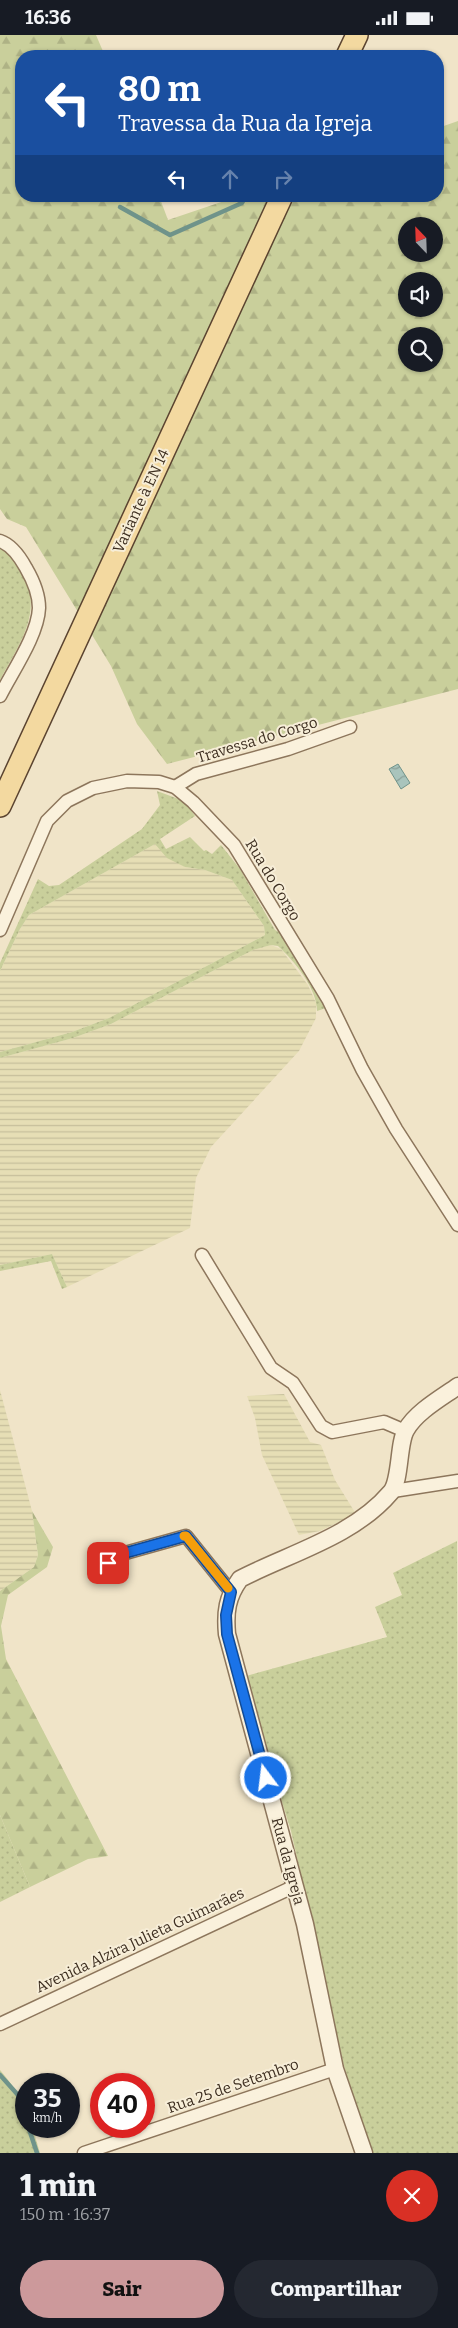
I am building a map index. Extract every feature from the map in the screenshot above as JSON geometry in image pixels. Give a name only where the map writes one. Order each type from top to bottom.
[{"type":"main road","points":[[350,50],[357,35]]},
{"type":"main road","name":"Variante à EN 14","points":[[0,806],[279,202]]},
{"type":"street","points":[[0,541],[11,547],[22,561],[37,592],[39,609],[33,631],[0,696]]},
{"type":"street","name":"Travessa do Corgo","points":[[175,787],[196,774],[288,749],[350,727]]},
{"type":"street","name":"Rua do Corgo","points":[[0,929],[47,821],[67,801],[93,788],[120,782],[159,782],[175,787],[193,802],[234,845],[328,999],[362,1069],[396,1129],[458,1225]]},
{"type":"street","points":[[202,1255],[272,1368],[293,1383],[321,1426],[332,1432],[384,1422],[405,1431]]},
{"type":"street","points":[[393,1491],[405,1431],[416,1418],[458,1386]]},
{"type":"street","points":[[98,1571],[118,1555],[186,1536],[231,1592],[240,1579],[343,1531],[373,1509],[393,1491],[458,1481]]},
{"type":"street","name":"Rua da Igreja","points":[[231,1592],[226,1615],[227,1634],[295,1886],[335,2069],[364,2153]]},
{"type":"street","name":"Avenida Alzira Julieta Guimarães","points":[[0,2024],[295,1886]]},
{"type":"street","name":"Rua 25 de Setembro","points":[[84,2153],[335,2069]]},
{"type":"shaded area","points":[[155,844],[185,867],[205,870],[232,880],[264,926],[265,935],[109,1018],[72,1032],[0,1052],[0,971],[20,929],[29,915]]},
{"type":"shaded area","points":[[271,945],[281,949],[308,985],[316,1003],[316,1018],[299,1051],[211,1147],[196,1178],[190,1228],[67,1287],[52,1254],[0,1265],[0,1058],[73,1038],[111,1024],[253,950]]},
{"type":"shaded area","points":[[0,1390],[32,1511],[38,1555],[34,1567],[0,1591]]},
{"type":"shaded area","points":[[284,1394],[310,1442],[321,1445],[335,1480],[356,1514],[320,1531],[299,1535],[262,1455],[255,1418],[247,1396]]},
{"type":"green space","points":[[0,35],[96,35],[102,50],[15,50],[15,202],[161,202],[168,220],[221,202],[444,202],[444,126],[458,121],[458,689],[167,764],[137,724],[111,666],[26,527],[7,519],[0,509]]},
{"type":"green space","points":[[0,547],[10,555],[22,573],[31,601],[30,615],[21,641],[0,680]]},
{"type":"green space","points":[[157,791],[184,801],[195,816],[160,839],[166,849],[190,837],[204,851],[206,850],[212,854],[221,845],[240,869],[275,930],[279,932],[326,1008],[317,1011],[313,993],[304,975],[278,946],[271,945],[253,950],[111,1024],[73,1038],[0,1058],[0,1052],[72,1032],[109,1018],[265,935],[264,926],[232,880],[205,870],[185,867],[167,858],[155,844],[29,915],[20,929],[0,971],[0,963],[38,879],[49,886],[59,885],[142,829],[160,805]]},
{"type":"green space","points":[[52,1254],[67,1287],[62,1289],[51,1261],[0,1271],[0,1265]]},
{"type":"green space","points":[[32,1511],[53,1547],[47,1567],[8,1595],[1,1626],[6,1659],[108,1856],[88,1859],[30,1887],[0,1815],[0,1591],[34,1567],[38,1555]]},
{"type":"green space","points":[[457,1541],[458,2153],[371,2153],[344,2066],[291,1831],[246,1676],[387,1637],[375,1607],[402,1595],[393,1573]]},
{"type":"green space","points":[[0,1815],[30,1887],[0,1902]]},
{"type":"green space","points":[[0,2070],[15,2090],[15,2138],[36,2138],[40,2153],[0,2153]]},
{"type":"water","points":[[398,764],[410,783],[401,789],[389,769]]},
{"type":"waterway","points":[[120,207],[170,235],[243,202]]},
{"type":"waterway","points":[[0,2075],[15,2092]]},
{"type":"waterway","points":[[32,2138],[37,2153]]},
{"type":"slow traffic","points":[[184,1536],[186,1536],[228,1588]]},
{"type":"route","points":[[108,1563],[118,1555],[186,1536],[231,1592],[226,1615],[227,1634],[266,1778]]}]
